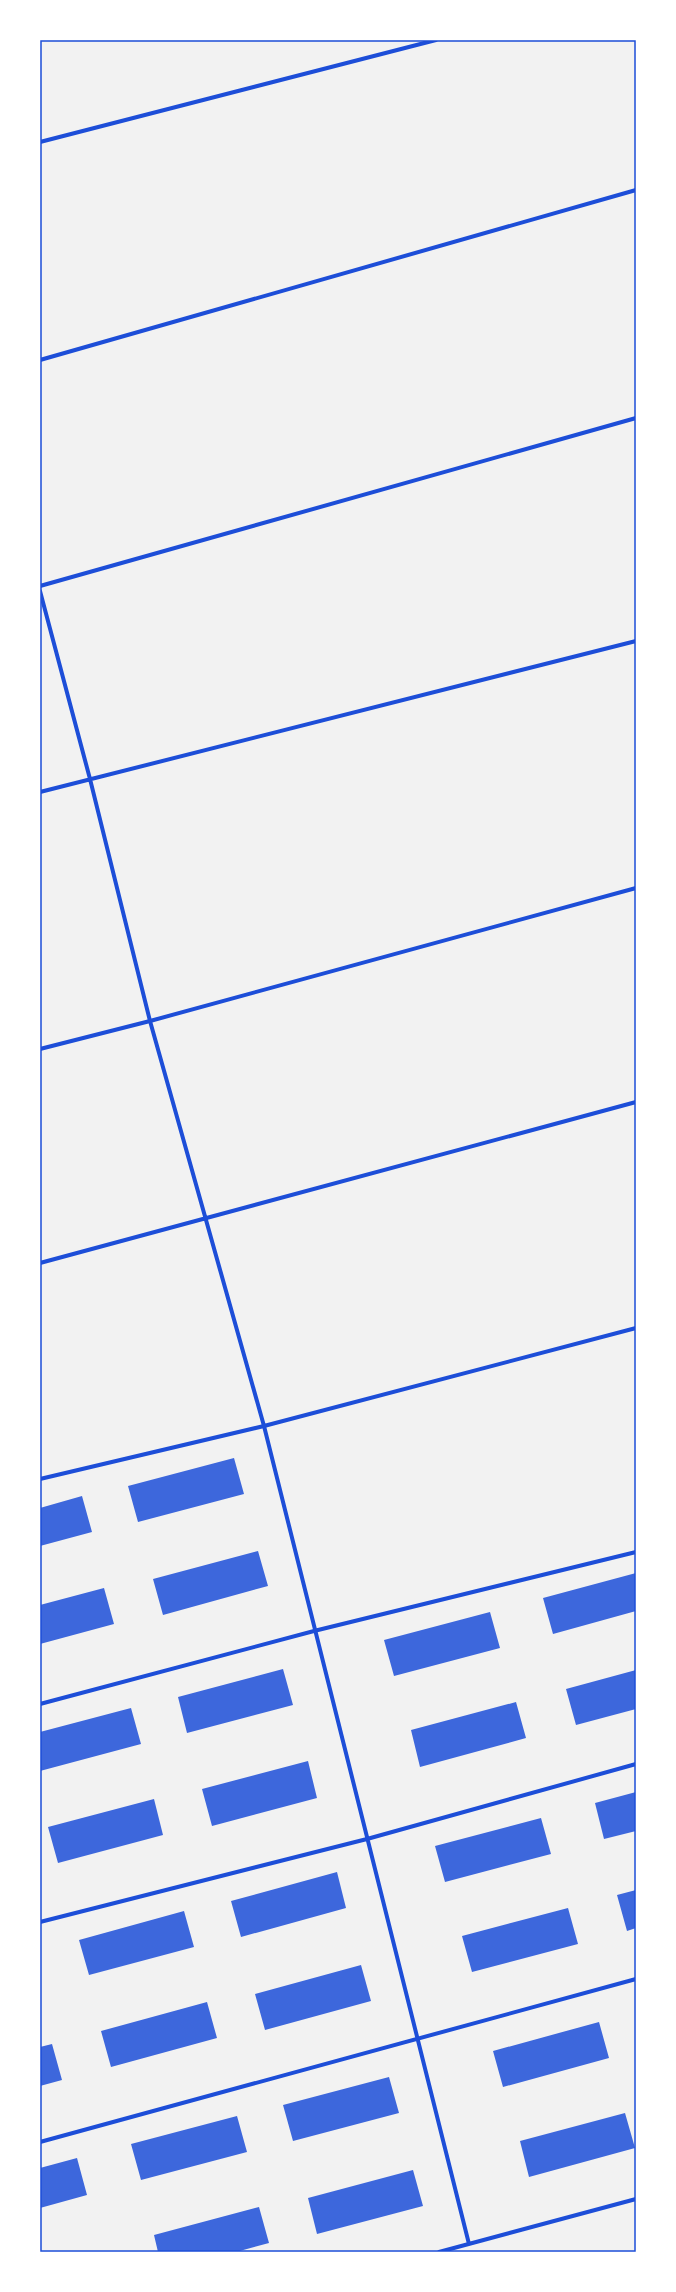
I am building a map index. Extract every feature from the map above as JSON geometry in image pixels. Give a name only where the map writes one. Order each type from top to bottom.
[{"type":"street","points":[[40,142],[436,40]]},
{"type":"street","points":[[40,360],[636,190]]},
{"type":"street","points":[[40,586],[636,418]]},
{"type":"street","points":[[40,591],[90,779],[150,1021],[204,1219],[264,1426],[314,1631],[469,2244]]},
{"type":"street","points":[[40,792],[636,641]]},
{"type":"street","points":[[40,1049],[150,1021],[636,888]]},
{"type":"street","points":[[40,1263],[636,1102]]},
{"type":"street","points":[[40,1479],[264,1426],[636,1328]]},
{"type":"street","points":[[40,1704],[314,1631],[636,1552]]},
{"type":"street","points":[[40,1922],[367,1840],[636,1764]]},
{"type":"street","points":[[40,2142],[636,1979]]},
{"type":"street","points":[[439,2252],[636,2199]]},
{"type":"building","points":[[234,1458],[244,1494],[138,1522],[128,1486]]},
{"type":"building","points":[[82,1496],[92,1532],[40,1546],[40,1508]]},
{"type":"building","points":[[258,1551],[268,1586],[163,1615],[153,1579]]},
{"type":"building","points":[[636,1573],[636,1611],[553,1634],[543,1598]]},
{"type":"building","points":[[104,1588],[114,1624],[40,1644],[40,1605]]},
{"type":"building","points":[[490,1612],[500,1648],[394,1676],[384,1640]]},
{"type":"building","points":[[283,1669],[293,1705],[187,1733],[178,1697]]},
{"type":"building","points":[[636,1670],[636,1709],[576,1725],[566,1689]]},
{"type":"building","points":[[516,1702],[526,1738],[420,1767],[411,1730]]},
{"type":"building","points":[[131,1708],[141,1744],[40,1771],[40,1732]]},
{"type":"building","points":[[308,1761],[317,1798],[212,1826],[202,1789]]},
{"type":"building","points":[[636,1792],[636,1831],[604,1839],[595,1803]]},
{"type":"building","points":[[154,1799],[163,1835],[58,1863],[48,1827]]},
{"type":"building","points":[[541,1818],[551,1854],[445,1882],[435,1846]]},
{"type":"building","points":[[337,1872],[346,1908],[241,1937],[231,1901]]},
{"type":"building","points":[[636,1890],[636,1928],[627,1931],[617,1895]]},
{"type":"building","points":[[568,1908],[578,1944],[472,1972],[462,1936]]},
{"type":"building","points":[[184,1911],[194,1947],[89,1975],[79,1940]]},
{"type":"building","points":[[361,1965],[371,2001],[265,2030],[255,1994]]},
{"type":"building","points":[[207,2002],[217,2038],[111,2067],[101,2031]]},
{"type":"building","points":[[599,2022],[609,2058],[503,2087],[493,2051]]},
{"type":"building","points":[[52,2044],[62,2080],[40,2086],[40,2047]]},
{"type":"building","points":[[389,2077],[399,2113],[293,2141],[283,2105]]},
{"type":"building","points":[[625,2113],[635,2148],[529,2177],[520,2141]]},
{"type":"building","points":[[237,2116],[247,2152],[141,2180],[131,2144]]},
{"type":"building","points":[[77,2158],[87,2195],[40,2208],[40,2168]]},
{"type":"building","points":[[413,2170],[423,2206],[317,2234],[308,2198]]},
{"type":"building","points":[[259,2207],[269,2243],[236,2252],[158,2252],[154,2235]]}]
